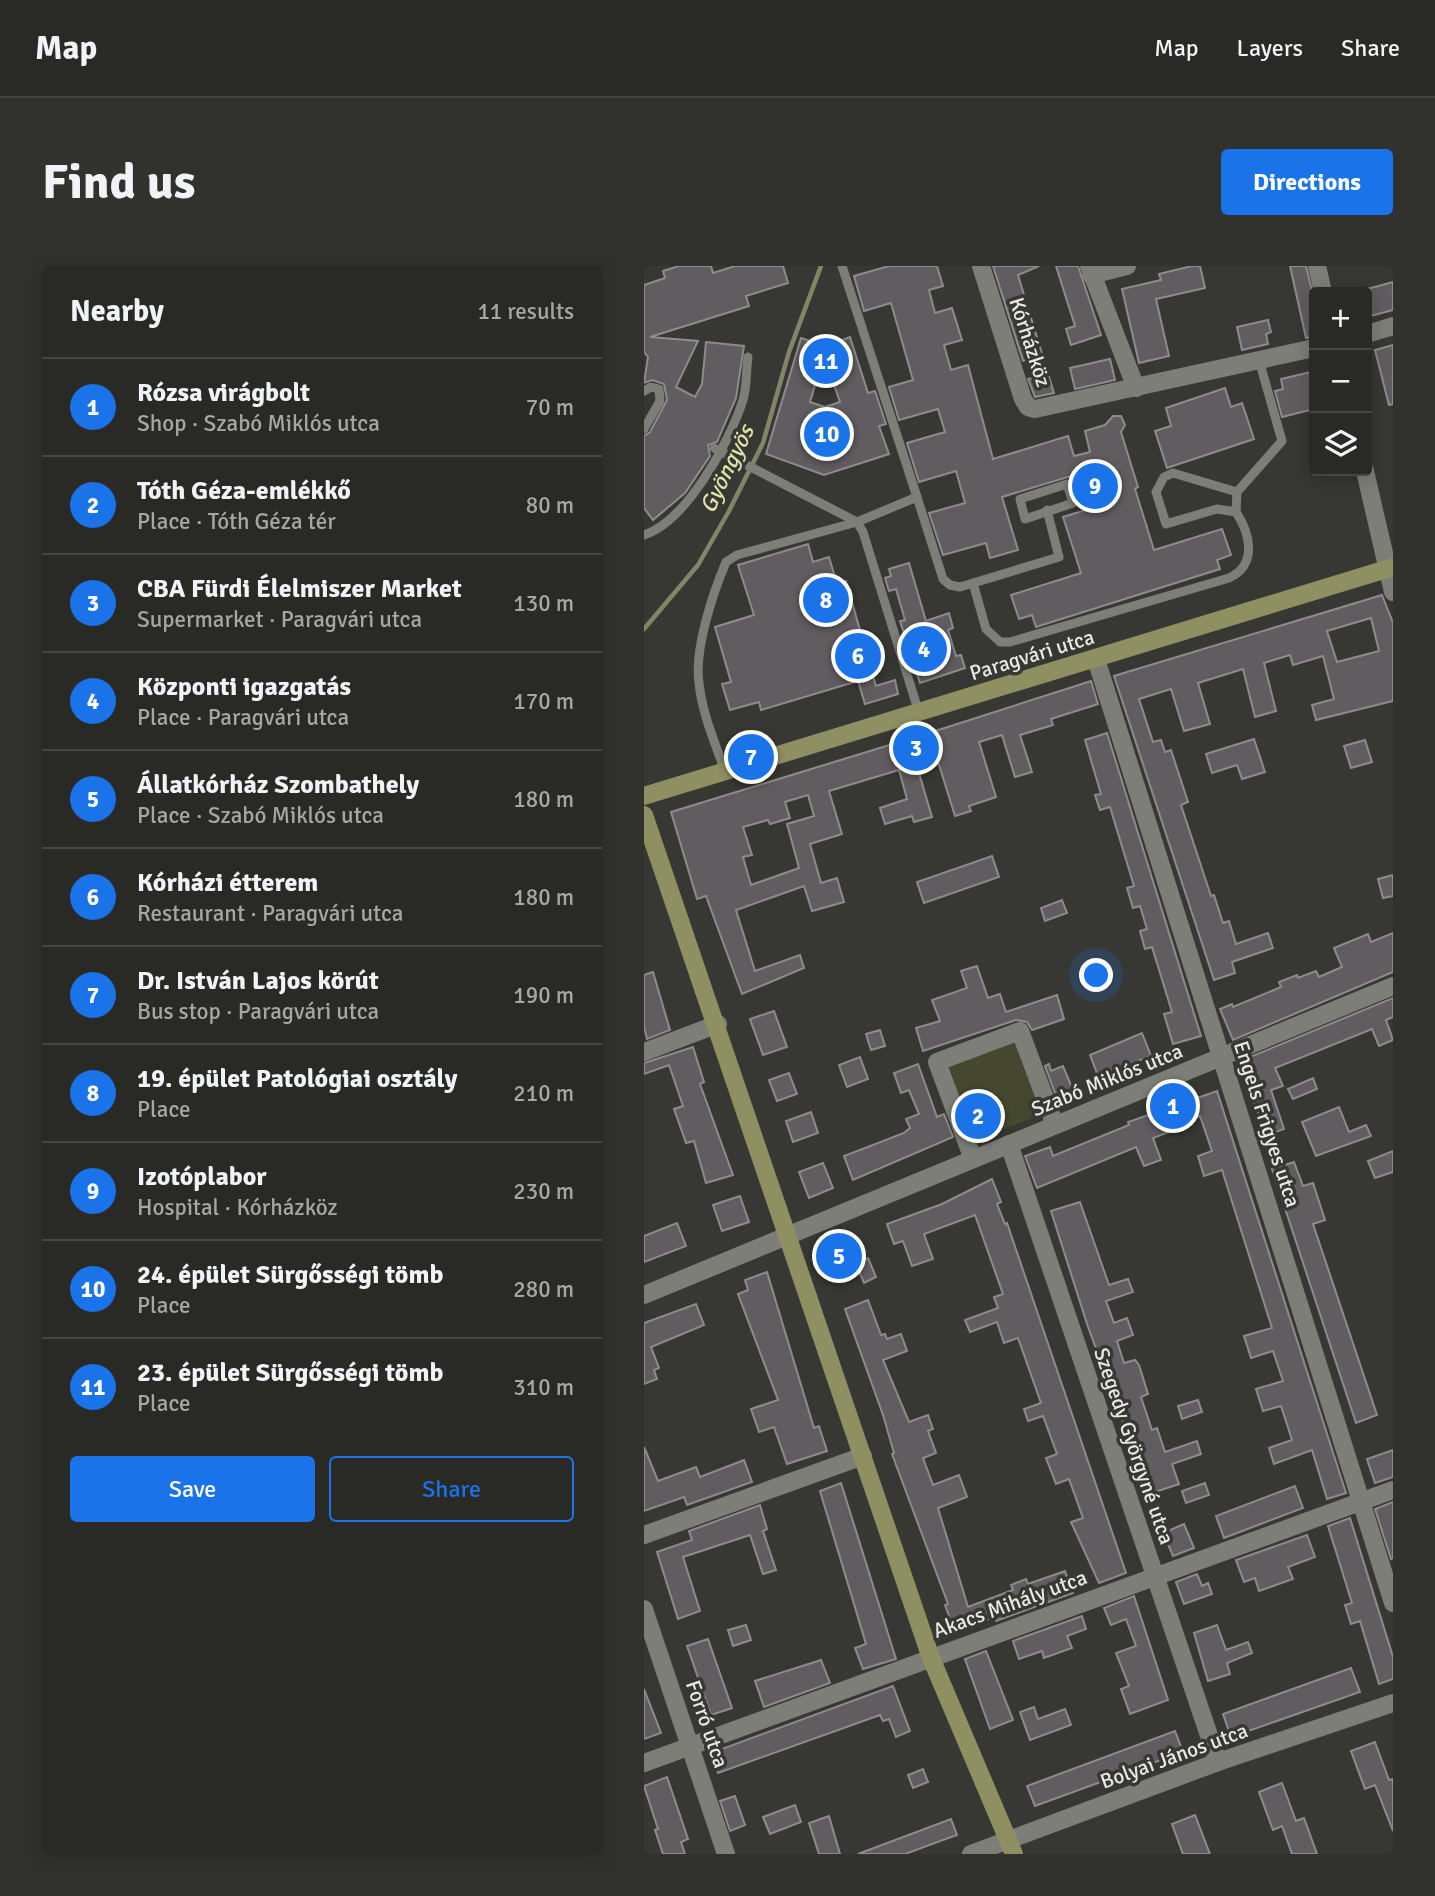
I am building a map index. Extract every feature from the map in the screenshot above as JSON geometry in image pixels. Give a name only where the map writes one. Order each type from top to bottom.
[{"type":"street","name":"Kórházköz","points":[[981,266],[1023,399],[1028,407],[1043,408],[1136,388]]},
{"type":"street","points":[[1128,266],[1090,270],[1136,388],[1309,349]]},
{"type":"street","points":[[1317,266],[1322,287]]},
{"type":"street","points":[[1372,332],[1393,326]]},
{"type":"street","points":[[1366,476],[1390,568],[1393,592]]},
{"type":"street","name":"Paragvári utca","points":[[644,796],[1390,568]]},
{"type":"street","name":"Engels Frigyes utca","points":[[1096,659],[1393,1603]]},
{"type":"street","points":[[644,814],[718,1024],[931,1658],[1011,1847]]},
{"type":"street","name":"Szabó Miklós utca","points":[[644,1295],[788,1238],[1393,986]]},
{"type":"street","points":[[644,1052],[718,1024]]},
{"type":"street","points":[[973,1159],[937,1062],[1020,1031],[1055,1125]]},
{"type":"street","name":"Szegedy Györgyné utca","points":[[1009,1144],[1217,1762]]},
{"type":"street","points":[[644,1535],[863,1456]]},
{"type":"street","name":"Akacs Mihály utca","points":[[644,1763],[1153,1575],[1393,1490]]},
{"type":"street","name":"Forró utca","points":[[644,1609],[726,1854]]},
{"type":"street","name":"Bolyai János utca","points":[[971,1854],[1011,1847],[1217,1762],[1393,1703]]},
{"type":"lane","points":[[842,266],[943,579],[950,585],[960,587],[1059,557],[1047,510]]},
{"type":"lane","points":[[644,535],[678,512],[717,449],[743,399],[748,357]]},
{"type":"lane","points":[[973,583],[986,629],[1000,642],[1010,642],[1238,573],[1249,556],[1249,546],[1236,512],[1237,492],[1282,441],[1259,360]]},
{"type":"lane","points":[[644,391],[651,387],[659,389],[660,401],[644,429]]},
{"type":"lane","points":[[717,449],[857,522],[863,532],[919,713]]},
{"type":"lane","points":[[1236,512],[1217,509],[1166,524],[1156,492],[1164,477],[1173,473],[1237,492]]},
{"type":"lane","points":[[1067,484],[1073,503],[1047,510],[1025,519],[1020,499],[1067,484]]},
{"type":"lane","points":[[725,771],[701,699],[698,655],[726,562],[737,555],[857,522],[917,496]]},
{"type":"green space","points":[[1018,1033],[1048,1112],[970,1142],[940,1063]]},
{"type":"building","points":[[679,266],[711,266],[713,273],[735,266],[783,266],[788,283],[746,296],[749,306],[650,337],[698,341],[676,387],[695,397],[702,384],[706,342],[744,346],[736,398],[717,442],[708,445],[710,456],[685,493],[653,520],[644,508],[644,436],[650,432],[667,400],[664,384],[652,380],[644,383],[648,357],[644,352],[644,285],[665,278],[663,271]]},
{"type":"building","points":[[889,266],[937,266],[943,286],[929,290],[935,313],[952,308],[962,340],[944,345],[951,370],[968,365],[993,459],[1068,436],[1074,456],[1090,452],[1085,431],[1105,425],[1113,416],[1121,416],[1125,425],[1121,432],[1138,487],[1135,489],[1154,550],[1222,529],[1231,555],[1217,560],[1220,569],[1036,627],[1032,615],[1019,619],[1011,595],[1081,573],[1063,517],[1092,508],[1081,473],[1002,497],[1018,550],[990,558],[986,543],[943,555],[929,513],[965,503],[956,471],[919,482],[907,443],[945,432],[938,409],[899,420],[889,387],[913,380],[891,303],[864,311],[854,276]]},
{"type":"building","points":[[993,266],[1039,266],[1018,275],[1042,354],[1023,361]]},
{"type":"building","points":[[1056,266],[1078,266],[1101,335],[1071,345],[1066,329],[1075,326]]},
{"type":"building","points":[[1200,266],[1205,288],[1156,299],[1169,356],[1139,363],[1122,289],[1161,280],[1159,274]]},
{"type":"building","points":[[1290,266],[1306,266],[1311,287],[1309,338],[1306,338]]},
{"type":"building","points":[[1393,282],[1393,310],[1372,316],[1372,288]]},
{"type":"building","points":[[1268,320],[1271,332],[1266,334],[1268,344],[1242,350],[1237,327]]},
{"type":"building","points":[[850,337],[868,393],[875,391],[886,424],[879,426],[889,454],[824,475],[766,454],[801,338],[826,346]],"holes":[[[816,382],[834,385],[840,402],[825,407],[810,402]]]},
{"type":"building","points":[[1393,345],[1393,404],[1389,405],[1375,350]]},
{"type":"building","points":[[1110,359],[1115,380],[1075,389],[1070,368]]},
{"type":"building","points":[[1309,372],[1309,410],[1282,417],[1275,391],[1283,389],[1281,379]]},
{"type":"building","points":[[1048,374],[1054,393],[1035,397],[1028,379]]},
{"type":"building","points":[[1225,388],[1231,407],[1242,403],[1254,439],[1167,468],[1155,431],[1171,426],[1166,408]]},
{"type":"building","points":[[808,544],[813,562],[829,557],[837,584],[846,581],[876,686],[895,680],[898,694],[865,704],[858,681],[761,710],[759,702],[730,710],[722,684],[731,682],[715,627],[754,615],[738,565]]},
{"type":"building","points":[[909,563],[926,621],[949,613],[953,628],[948,630],[956,656],[961,655],[965,668],[920,683],[900,621],[905,620],[896,589],[889,591],[885,578],[891,576],[889,569]]},
{"type":"building","points":[[1382,595],[1393,623],[1393,701],[1316,720],[1312,705],[1334,699],[1323,656],[1293,665],[1290,655],[1264,663],[1276,711],[1255,717],[1243,669],[1198,683],[1210,724],[1184,731],[1171,689],[1139,699],[1153,742],[1161,740],[1165,752],[1171,750],[1188,802],[1181,805],[1211,896],[1214,895],[1223,923],[1229,921],[1236,944],[1268,933],[1273,948],[1232,962],[1235,973],[1214,980],[1114,676]],"holes":[[[1371,618],[1379,651],[1337,662],[1327,631]]]},
{"type":"building","points":[[1091,681],[1098,704],[1051,719],[1053,725],[1020,735],[1032,772],[1015,777],[1002,735],[979,742],[996,797],[969,806],[971,811],[955,816],[929,733]]},
{"type":"building","points":[[1107,733],[1201,1036],[1173,1044],[1164,1014],[1172,1012],[1152,947],[1145,949],[1140,931],[1147,929],[1140,906],[1133,908],[1127,888],[1134,886],[1110,807],[1100,810],[1095,795],[1101,794],[1085,740]]},
{"type":"building","points":[[909,739],[932,817],[914,822],[912,816],[885,824],[880,808],[907,799],[899,770],[829,791],[842,834],[810,844],[821,883],[837,878],[844,902],[812,911],[804,886],[736,910],[755,971],[800,955],[804,968],[742,994],[706,896],[697,899],[671,812]],"holes":[[[808,795],[814,816],[787,824],[799,868],[751,885],[743,857],[752,855],[743,827],[768,820],[770,824],[790,818],[785,802]]]},
{"type":"building","points":[[1254,739],[1265,772],[1242,779],[1237,765],[1212,773],[1206,754]]},
{"type":"building","points":[[1365,740],[1372,762],[1351,768],[1344,746]]},
{"type":"building","points":[[992,856],[999,877],[924,903],[917,882]]},
{"type":"building","points":[[1393,875],[1393,896],[1383,898],[1378,879]]},
{"type":"building","points":[[1062,900],[1067,913],[1045,921],[1041,908]]},
{"type":"building","points":[[1393,933],[1393,972],[1233,1040],[1220,1009],[1232,1004],[1233,1007],[1281,987],[1279,982],[1297,975],[1298,978],[1316,971],[1319,977],[1342,967],[1334,948],[1368,934],[1371,942]]},
{"type":"building","points":[[977,966],[988,998],[1000,994],[1006,1012],[1057,995],[1064,1019],[1032,1030],[1027,1022],[1016,1020],[923,1051],[916,1028],[940,1021],[932,1000],[967,988],[961,971]]},
{"type":"building","points":[[653,972],[670,1030],[647,1039],[644,1027],[644,975]]},
{"type":"building","points":[[1393,998],[1393,1017],[1386,1020],[1393,1040],[1379,1046],[1372,1029],[1275,1068],[1283,1086],[1271,1090],[1284,1129],[1267,1135],[1238,1062]]},
{"type":"building","points":[[774,1011],[787,1047],[763,1055],[750,1019]]},
{"type":"building","points":[[880,1030],[885,1046],[871,1050],[866,1034]]},
{"type":"building","points":[[1142,1033],[1151,1056],[1098,1076],[1090,1055]]},
{"type":"building","points":[[693,1047],[704,1082],[700,1084],[733,1175],[706,1183],[694,1141],[686,1143],[674,1109],[683,1106],[669,1065],[644,1074],[644,1063]]},
{"type":"building","points":[[860,1057],[868,1079],[847,1087],[839,1065]]},
{"type":"building","points":[[918,1064],[937,1117],[944,1114],[953,1137],[853,1180],[844,1156],[904,1133],[910,1128],[906,1119],[919,1114],[909,1090],[901,1093],[894,1073]]},
{"type":"building","points":[[1049,1064],[1051,1071],[1063,1066],[1073,1090],[1056,1096],[1045,1066]]},
{"type":"building","points":[[789,1073],[797,1094],[777,1101],[769,1080]]},
{"type":"building","points":[[1313,1078],[1317,1089],[1293,1099],[1288,1089]]},
{"type":"building","points":[[1217,1091],[1346,1493],[1327,1499],[1312,1450],[1274,1464],[1269,1448],[1292,1440],[1281,1406],[1263,1411],[1256,1389],[1283,1381],[1273,1351],[1251,1358],[1244,1336],[1272,1328],[1222,1170],[1204,1176],[1198,1156],[1212,1151],[1200,1116],[1193,1119],[1191,1112],[1165,1121],[1169,1132],[1153,1138],[1161,1160],[1144,1166],[1136,1147],[1037,1188],[1025,1156],[1050,1147],[1053,1156],[1129,1125],[1128,1122]]},
{"type":"building","points":[[1339,1107],[1349,1132],[1366,1125],[1371,1136],[1316,1156],[1302,1122]]},
{"type":"building","points":[[811,1112],[818,1133],[793,1142],[786,1121]]},
{"type":"building","points":[[1393,1151],[1393,1172],[1375,1178],[1368,1161]]},
{"type":"building","points":[[1294,1162],[1303,1186],[1313,1183],[1325,1220],[1313,1224],[1377,1415],[1356,1423],[1272,1169]]},
{"type":"building","points":[[823,1163],[833,1188],[809,1198],[799,1172]]},
{"type":"building","points":[[992,1179],[1001,1202],[997,1204],[1005,1224],[1007,1223],[1126,1573],[1099,1583],[1071,1522],[1083,1518],[1069,1479],[1056,1484],[1046,1458],[1057,1454],[1043,1416],[1028,1421],[1024,1409],[1041,1403],[1018,1338],[1004,1343],[997,1322],[970,1332],[965,1320],[998,1308],[994,1297],[1003,1294],[975,1215],[924,1234],[933,1259],[912,1266],[903,1241],[894,1244],[887,1224],[942,1204]]},
{"type":"building","points":[[740,1196],[749,1222],[722,1231],[713,1205]]},
{"type":"building","points":[[1080,1202],[1109,1285],[1128,1279],[1133,1292],[1106,1301],[1114,1323],[1127,1318],[1133,1335],[1117,1341],[1124,1363],[1135,1360],[1139,1365],[1148,1394],[1141,1397],[1152,1430],[1157,1428],[1165,1452],[1197,1441],[1201,1454],[1172,1464],[1179,1484],[1149,1494],[1087,1324],[1051,1211]]},
{"type":"building","points":[[677,1223],[686,1246],[644,1262],[644,1236]]},
{"type":"building","points":[[844,1241],[853,1263],[834,1271],[824,1249]]},
{"type":"building","points":[[868,1258],[876,1277],[864,1283],[856,1264]]},
{"type":"building","points":[[767,1272],[814,1428],[819,1426],[827,1451],[787,1464],[774,1427],[759,1432],[751,1409],[778,1400],[738,1294],[748,1290],[745,1280]]},
{"type":"building","points":[[868,1300],[881,1335],[885,1334],[887,1339],[901,1334],[907,1351],[883,1360],[909,1422],[928,1415],[933,1429],[928,1431],[936,1453],[923,1458],[933,1485],[959,1475],[967,1497],[938,1508],[968,1607],[1013,1590],[1011,1585],[1026,1579],[1028,1584],[1065,1571],[1073,1593],[996,1621],[995,1617],[955,1632],[945,1605],[948,1604],[892,1454],[894,1453],[883,1415],[845,1309]]},
{"type":"building","points":[[696,1304],[704,1325],[651,1347],[659,1368],[654,1370],[657,1379],[644,1384],[644,1323]]},
{"type":"building","points":[[1198,1400],[1202,1412],[1182,1419],[1178,1406]]},
{"type":"building","points":[[644,1447],[658,1481],[696,1467],[700,1477],[744,1460],[752,1482],[687,1505],[684,1497],[644,1511]]},
{"type":"building","points":[[1393,1450],[1393,1477],[1375,1483],[1367,1459]]},
{"type":"building","points":[[841,1483],[896,1659],[863,1669],[855,1648],[866,1644],[820,1491]]},
{"type":"building","points":[[1205,1483],[1209,1495],[1186,1503],[1182,1491]]},
{"type":"building","points":[[1295,1486],[1303,1508],[1224,1538],[1216,1516]]},
{"type":"building","points":[[1393,1502],[1393,1558],[1391,1559],[1375,1509]]},
{"type":"building","points":[[760,1505],[767,1529],[763,1531],[776,1570],[763,1574],[750,1535],[683,1557],[700,1611],[678,1619],[657,1552],[692,1540],[689,1531]]},
{"type":"building","points":[[1350,1518],[1393,1657],[1393,1679],[1379,1684],[1360,1621],[1351,1624],[1345,1605],[1352,1603],[1328,1526]]},
{"type":"building","points":[[1184,1524],[1194,1548],[1173,1556],[1163,1533]]},
{"type":"building","points":[[1307,1535],[1315,1557],[1288,1567],[1293,1579],[1259,1591],[1255,1578],[1244,1582],[1236,1560]]},
{"type":"building","points":[[1197,1574],[1202,1586],[1208,1583],[1212,1594],[1184,1604],[1176,1582]]},
{"type":"building","points":[[1134,1596],[1168,1700],[1130,1714],[1121,1689],[1129,1686],[1116,1653],[1136,1646],[1126,1619],[1111,1625],[1104,1608]]},
{"type":"building","points":[[1082,1616],[1086,1629],[1067,1636],[1072,1648],[1044,1658],[1042,1651],[1019,1659],[1013,1641]]},
{"type":"building","points":[[746,1625],[751,1640],[733,1646],[728,1630]]},
{"type":"building","points":[[1217,1625],[1226,1650],[1248,1642],[1252,1653],[1227,1663],[1230,1674],[1208,1681],[1194,1633]]},
{"type":"building","points":[[708,1639],[732,1708],[711,1715],[687,1646]]},
{"type":"building","points":[[986,1651],[1013,1720],[990,1729],[965,1659]]},
{"type":"building","points":[[821,1660],[830,1683],[764,1707],[755,1681]]},
{"type":"building","points":[[1351,1668],[1360,1692],[1231,1737],[1223,1714]]},
{"type":"building","points":[[893,1686],[910,1731],[896,1737],[889,1719],[883,1721],[880,1715],[718,1773],[711,1753]]},
{"type":"building","points":[[644,1689],[661,1733],[644,1739]]},
{"type":"building","points":[[1034,1707],[1038,1719],[1065,1709],[1071,1725],[1030,1740],[1020,1712]]},
{"type":"building","points":[[1175,1731],[1183,1752],[1035,1806],[1027,1786]]},
{"type":"building","points":[[1375,1742],[1389,1780],[1393,1779],[1393,1831],[1375,1785],[1365,1789],[1351,1751]]},
{"type":"building","points":[[923,1769],[928,1782],[913,1788],[908,1775]]},
{"type":"building","points":[[667,1777],[688,1839],[681,1842],[685,1854],[663,1854],[644,1786]]},
{"type":"building","points":[[1282,1783],[1296,1821],[1304,1818],[1317,1854],[1292,1854],[1282,1826],[1273,1830],[1259,1792]]},
{"type":"building","points":[[735,1796],[745,1825],[730,1831],[720,1801]]},
{"type":"building","points":[[795,1805],[801,1822],[770,1834],[763,1817]]},
{"type":"building","points":[[1195,1815],[1210,1854],[1183,1854],[1172,1824]]},
{"type":"building","points":[[829,1816],[840,1854],[819,1854],[809,1823]]},
{"type":"building","points":[[951,1819],[957,1835],[905,1854],[858,1854]]},
{"type":"waterway","name":"Gyöngyös","points":[[644,629],[698,565],[763,443],[789,352],[821,266]]},
{"type":"place","name":"23. épület Sürgősségi tömb","points":[[826,361]]},
{"type":"place","name":"24. épület Sürgősségi tömb","points":[[827,434]]},
{"type":"place","name":"Izotóplabor","points":[[1095,486]]},
{"type":"place","name":"19. épület Patológiai osztály","points":[[826,600]]},
{"type":"place","name":"Központi igazgatás","points":[[924,649]]},
{"type":"place","name":"Kórházi étterem","points":[[858,656]]},
{"type":"place","name":"CBA Fürdi Élelmiszer Market","points":[[916,748]]},
{"type":"place","name":"Dr. István Lajos körút","points":[[751,757]]},
{"type":"place","name":"Rózsa virágbolt","points":[[1173,1106]]},
{"type":"place","name":"Tóth Géza-emlékkő","points":[[978,1116]]},
{"type":"place","name":"Állatkórház Szombathely","points":[[839,1256]]}]
